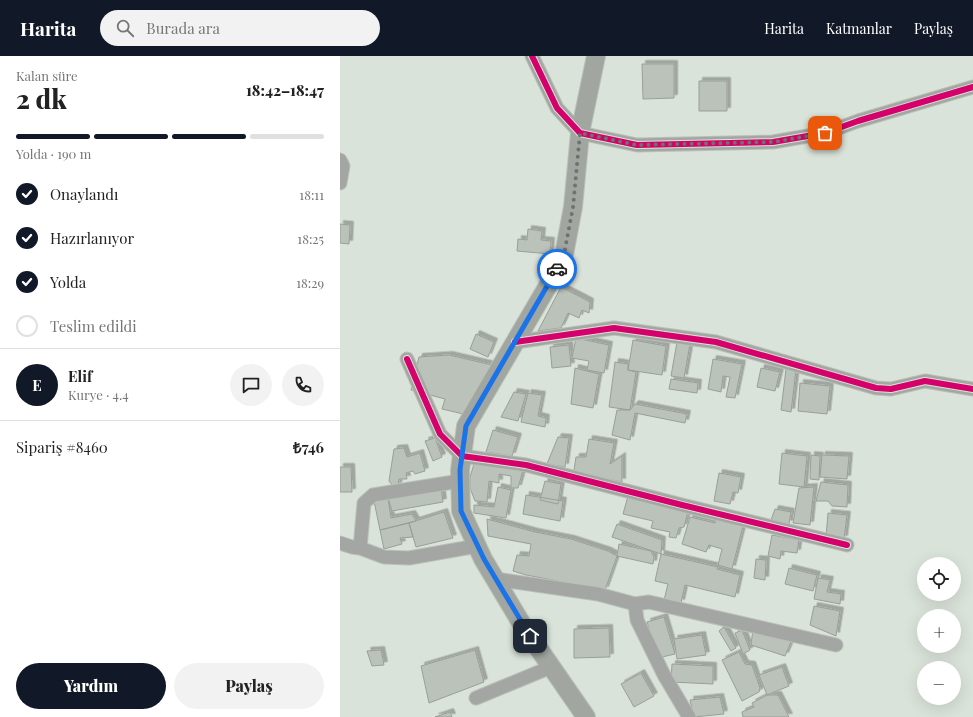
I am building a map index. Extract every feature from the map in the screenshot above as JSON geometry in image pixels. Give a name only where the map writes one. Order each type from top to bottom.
[{"type":"main road","points":[[586,717],[522,626],[477,546],[461,511],[460,481],[466,426],[563,260],[573,207],[580,133],[596,56]]},
{"type":"street","points":[[532,56],[557,108],[580,133],[637,145],[773,142],[825,133],[858,121],[973,87]]},
{"type":"street","points":[[340,160],[343,166],[340,183]]},
{"type":"street","points":[[515,342],[614,328],[716,342],[876,388],[891,389],[925,381],[973,389]]},
{"type":"street","points":[[407,359],[440,434],[462,456],[526,465],[847,545]]},
{"type":"street","points":[[360,548],[364,503],[373,495],[460,481]]},
{"type":"street","points":[[340,543],[360,548],[384,557],[409,558],[477,546]]},
{"type":"street","points":[[495,578],[598,594],[635,604],[649,602],[836,645]]},
{"type":"street","points":[[635,604],[637,620],[664,675],[689,717]]},
{"type":"street","points":[[476,698],[551,667]]},
{"type":"building","points":[[642,64],[674,64],[674,98],[643,99]]},
{"type":"building","points":[[699,81],[727,81],[727,111],[699,111]]},
{"type":"building","points":[[340,224],[350,225],[349,244],[340,243]]},
{"type":"building","points":[[528,229],[542,231],[541,240],[551,241],[550,254],[517,251],[518,239],[527,240]]},
{"type":"building","points":[[561,287],[590,302],[589,313],[582,310],[579,318],[568,313],[561,328],[538,331]]},
{"type":"building","points":[[476,334],[494,342],[488,357],[470,349]]},
{"type":"building","points":[[576,338],[609,345],[604,373],[587,370],[589,361],[572,358]]},
{"type":"building","points":[[633,340],[666,346],[662,375],[628,370]]},
{"type":"building","points":[[677,342],[690,344],[684,378],[671,376]]},
{"type":"building","points":[[569,345],[571,366],[552,368],[550,347]]},
{"type":"building","points":[[449,355],[492,365],[472,416],[442,409],[445,399],[411,390],[419,357]]},
{"type":"building","points":[[713,359],[742,364],[735,398],[726,397],[730,377],[723,376],[721,392],[708,389]]},
{"type":"building","points":[[615,362],[628,364],[628,370],[636,372],[630,410],[609,407]]},
{"type":"building","points":[[575,368],[599,374],[593,408],[571,404]]},
{"type":"building","points":[[761,368],[780,372],[775,391],[757,387]]},
{"type":"building","points":[[786,369],[796,370],[791,412],[781,410]]},
{"type":"building","points":[[671,379],[698,383],[697,393],[669,389]]},
{"type":"building","points":[[800,383],[830,386],[827,414],[798,411]]},
{"type":"building","points":[[514,392],[526,394],[518,421],[501,417]]},
{"type":"building","points":[[528,393],[542,395],[538,416],[546,418],[545,427],[521,422]]},
{"type":"building","points":[[635,404],[687,414],[685,423],[635,413],[630,440],[612,435],[617,410],[630,410]]},
{"type":"building","points":[[493,430],[518,437],[512,456],[486,452]]},
{"type":"building","points":[[558,437],[569,438],[565,467],[547,464]]},
{"type":"building","points":[[435,438],[442,457],[433,461],[425,441]]},
{"type":"building","points":[[589,439],[614,443],[610,464],[622,456],[622,482],[583,474],[574,470],[576,457],[586,457]]},
{"type":"building","points":[[404,448],[407,457],[420,453],[425,471],[415,474],[413,471],[406,473],[407,479],[399,479],[398,486],[393,486],[389,481],[394,449]]},
{"type":"building","points":[[782,453],[807,456],[804,487],[779,484]]},
{"type":"building","points":[[811,455],[820,456],[819,480],[810,479]]},
{"type":"building","points":[[822,455],[849,456],[847,479],[820,477]]},
{"type":"building","points":[[474,464],[523,470],[518,488],[511,488],[511,476],[499,474],[499,483],[489,481],[487,502],[475,501],[470,488],[470,477]]},
{"type":"building","points":[[340,467],[351,467],[352,492],[340,492]]},
{"type":"building","points":[[719,473],[741,477],[738,493],[733,492],[730,504],[714,501]]},
{"type":"building","points":[[545,481],[561,484],[558,504],[540,500]]},
{"type":"building","points":[[821,482],[848,485],[847,507],[832,506],[828,501],[816,501]]},
{"type":"building","points":[[498,487],[511,490],[506,518],[474,513],[474,505],[494,507]]},
{"type":"building","points":[[814,487],[810,525],[793,523],[799,488]]},
{"type":"building","points":[[441,488],[443,502],[392,511],[388,498]]},
{"type":"building","points":[[526,495],[563,501],[560,521],[523,514]]},
{"type":"building","points":[[628,496],[688,511],[684,527],[679,528],[676,538],[669,537],[670,532],[651,528],[653,521],[623,514]]},
{"type":"building","points":[[388,498],[391,518],[412,514],[416,521],[380,530],[374,501]]},
{"type":"building","points":[[775,509],[791,512],[789,524],[771,520]]},
{"type":"building","points":[[444,512],[453,538],[416,547],[409,523]]},
{"type":"building","points":[[828,513],[847,515],[844,539],[826,537]]},
{"type":"building","points":[[690,517],[715,523],[716,518],[743,526],[732,569],[718,565],[722,549],[709,545],[706,552],[682,544]]},
{"type":"building","points":[[487,519],[535,532],[571,539],[608,551],[617,556],[605,590],[526,575],[513,571],[517,555],[529,556],[531,544],[488,536]]},
{"type":"building","points":[[409,523],[413,537],[400,538],[402,544],[384,549],[380,530]]},
{"type":"building","points":[[617,524],[662,540],[661,554],[612,537]]},
{"type":"building","points":[[772,535],[799,540],[797,553],[781,551],[780,559],[768,556]]},
{"type":"building","points":[[619,544],[651,551],[654,557],[653,564],[617,556]]},
{"type":"building","points":[[661,554],[718,567],[717,569],[740,575],[735,597],[685,585],[681,603],[664,600],[668,584],[655,581]]},
{"type":"building","points":[[756,559],[766,560],[765,580],[754,578]]},
{"type":"building","points":[[789,568],[817,575],[813,591],[785,584]]},
{"type":"building","points":[[818,578],[830,580],[827,592],[841,594],[840,604],[814,599]]},
{"type":"building","points":[[814,606],[840,611],[836,636],[810,625]]},
{"type":"building","points":[[664,617],[675,654],[658,658],[647,622]]},
{"type":"building","points":[[724,627],[736,648],[731,651],[719,631]]},
{"type":"building","points":[[609,628],[610,657],[574,658],[574,629]]},
{"type":"building","points":[[753,629],[791,642],[785,656],[751,645]]},
{"type":"building","points":[[742,630],[750,650],[743,654],[735,633]]},
{"type":"building","points":[[702,635],[706,655],[677,659],[674,639]]},
{"type":"building","points":[[381,650],[384,665],[372,666],[367,651]]},
{"type":"building","points":[[475,650],[484,682],[429,703],[421,666]]},
{"type":"building","points":[[739,652],[745,664],[752,665],[760,688],[759,692],[742,701],[722,660]]},
{"type":"building","points":[[672,664],[713,666],[713,684],[671,682]]},
{"type":"building","points":[[782,667],[789,686],[767,695],[759,675]]},
{"type":"building","points":[[641,673],[654,696],[634,707],[621,684]]},
{"type":"building","points":[[767,695],[778,695],[789,717],[743,717],[742,712],[754,707],[752,703]]},
{"type":"building","points":[[720,697],[724,714],[694,717],[690,700]]},
{"type":"building","points":[[450,712],[452,717],[435,717]]},
{"type":"cycle path","points":[[532,56],[557,108],[580,133],[637,145],[773,142],[825,133],[858,121],[973,87]]},
{"type":"cycle path","points":[[515,342],[614,328],[716,342],[876,388],[891,389],[925,381],[973,389]]},
{"type":"cycle path","points":[[407,359],[440,434],[462,456],[526,465],[847,545]]},
{"type":"way so far","points":[[557,269],[563,260],[573,207],[580,133],[637,145],[773,142],[825,133]]},
{"type":"route","points":[[530,636],[522,626],[484,559],[461,511],[460,470],[466,426],[557,269]]}]
